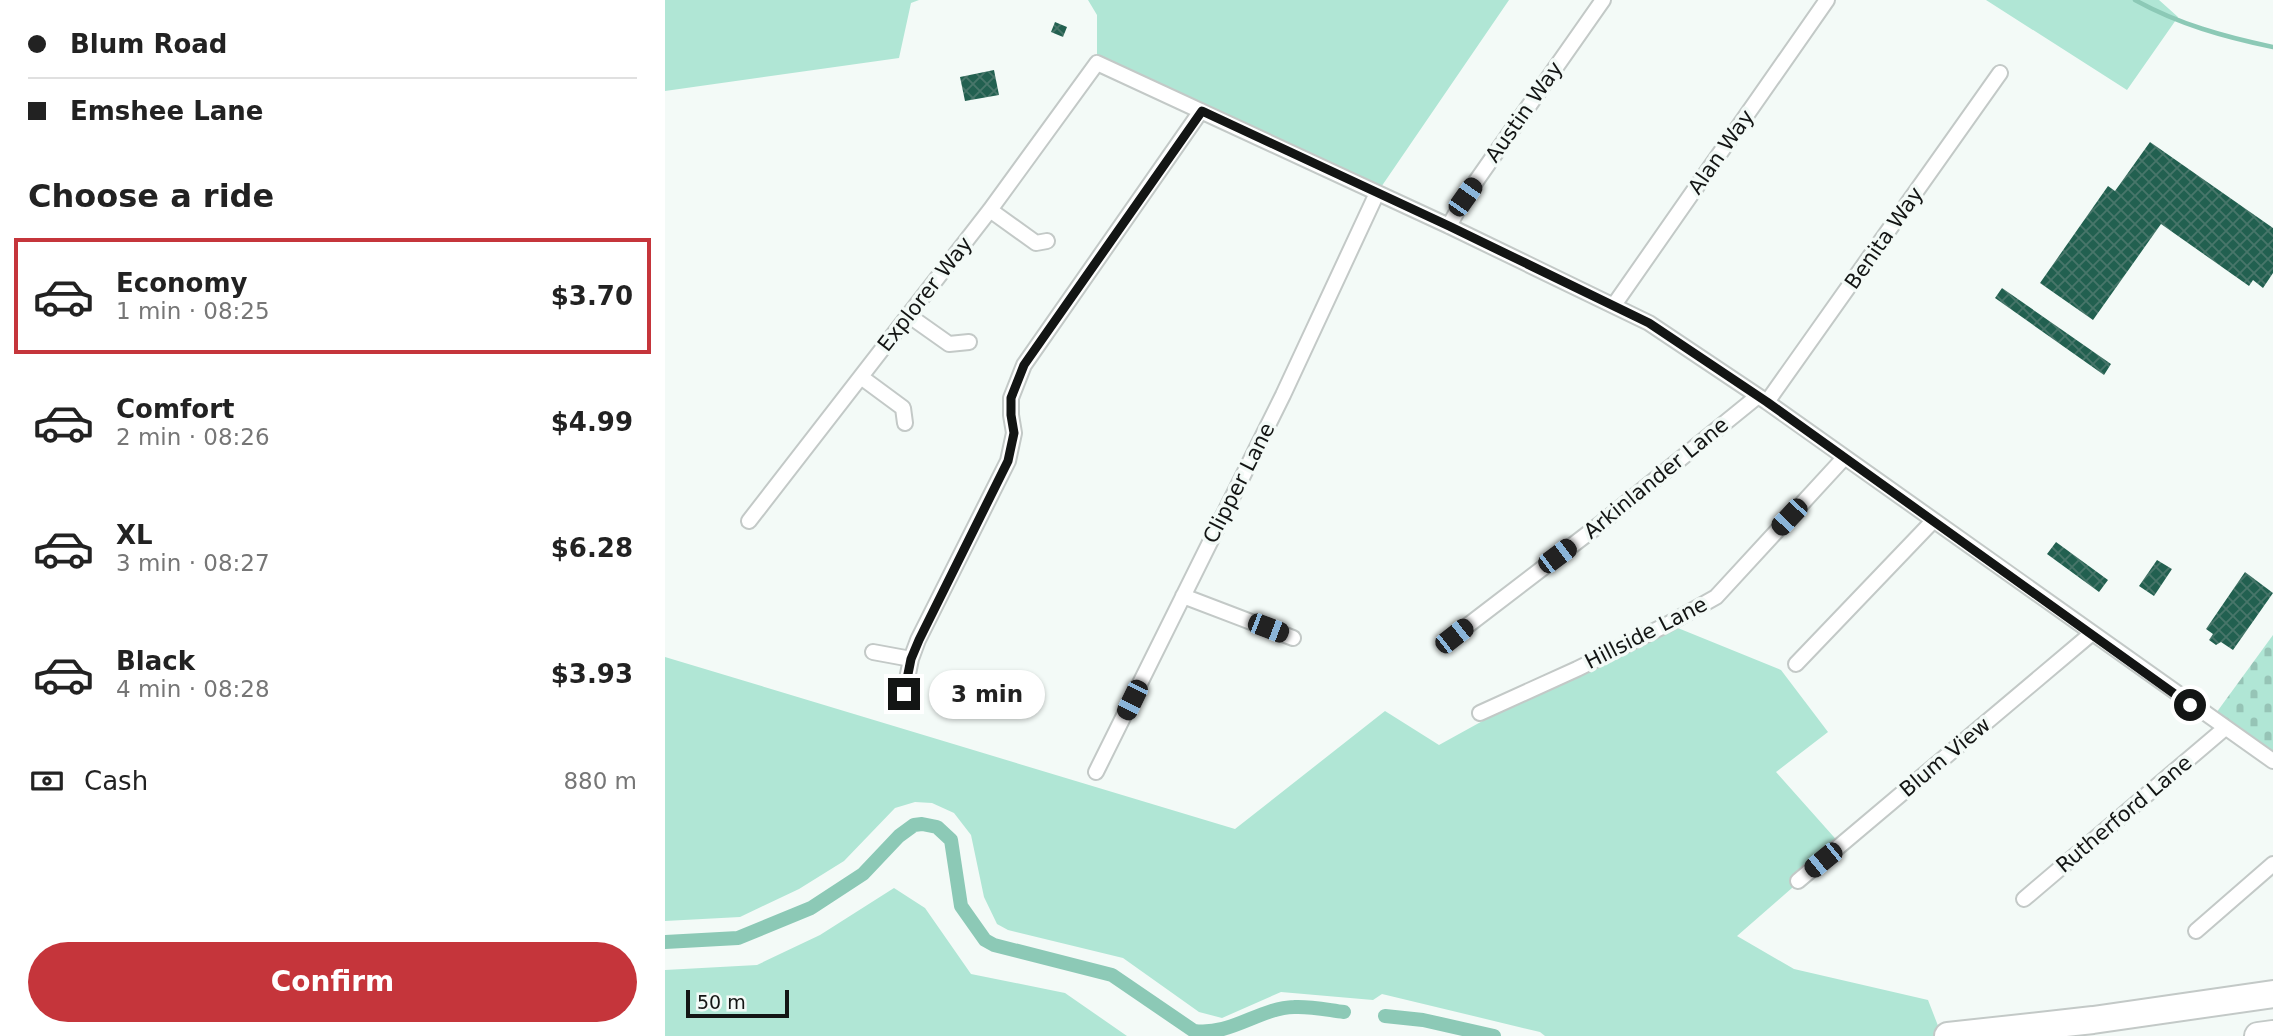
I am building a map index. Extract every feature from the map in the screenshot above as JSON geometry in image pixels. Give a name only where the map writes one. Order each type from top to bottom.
[{"type":"highway","points":[[1948,1036],[2093,1020],[2273,994]]},
{"type":"highway","points":[[2258,1036],[2273,1034]]},
{"type":"street","name":"Austin Way","points":[[1449,226],[1465,197],[1603,0]]},
{"type":"street","name":"Alan Way","points":[[1614,305],[1827,0]]},
{"type":"street","name":"Explorer Way","points":[[748,521],[990,210],[1097,63],[1202,111]]},
{"type":"street","name":"Benita Way","points":[[1762,399],[2000,73]]},
{"type":"street","points":[[904,694],[911,659],[1008,461],[1014,433],[1011,398],[1024,365],[1202,111],[1614,305],[1681,342],[2224,729],[2273,761]]},
{"type":"street","name":"Clipper Lane","points":[[1096,772],[1283,395],[1377,193]]},
{"type":"street","points":[[990,210],[1037,243],[1047,242]]},
{"type":"street","points":[[908,315],[949,344],[969,342]]},
{"type":"street","points":[[861,377],[903,408],[905,422]]},
{"type":"street","name":"Arkinlander Lane","points":[[1454,636],[1762,399]]},
{"type":"street","name":"Hillside Lane","points":[[1481,713],[1599,658],[1716,597],[1844,458]]},
{"type":"street","points":[[1796,664],[1933,521]]},
{"type":"street","points":[[1183,596],[1293,638]]},
{"type":"street","name":"Blum View","points":[[1798,881],[2091,634]]},
{"type":"street","points":[[873,652],[911,659]]},
{"type":"street","name":"Rutherford Lane","points":[[2024,898],[2224,729]]},
{"type":"street","points":[[2196,931],[2273,864]]},
{"type":"green space","points":[[665,0],[919,0],[911,3],[899,58],[665,91]]},
{"type":"green space","points":[[1088,0],[1509,0],[1377,193],[1097,63],[1097,15]]},
{"type":"green space","points":[[1986,0],[2159,0],[2178,17],[2127,90]]},
{"type":"green space","points":[[1668,624],[1781,670],[1828,732],[1776,772],[1841,845],[1737,936],[1794,969],[1928,1000],[1942,1036],[1545,1036],[1540,1032],[1382,994],[1373,1000],[1281,992],[1222,1018],[1199,1012],[1123,958],[1008,930],[997,924],[984,897],[971,835],[954,813],[932,803],[915,802],[895,808],[844,861],[799,889],[740,917],[665,921],[665,657],[1235,829],[1385,711],[1439,745],[1577,669]]},
{"type":"green space","points":[[2273,635],[2273,761],[2211,720]]},
{"type":"green space","points":[[894,888],[925,908],[971,974],[1065,993],[1127,1036],[665,1036],[665,970],[757,965],[820,935]]},
{"type":"building","points":[[1055,22],[1067,27],[1063,37],[1051,32]]},
{"type":"building","points":[[994,70],[999,95],[965,101],[960,77]]},
{"type":"building","points":[[2150,142],[2273,228],[2273,273],[2263,288],[2253,280],[2249,286],[2161,224],[2093,320],[2040,283],[2108,186],[2115,191]]},
{"type":"building","points":[[2002,288],[2111,364],[2104,375],[1995,298]]},
{"type":"building","points":[[2056,542],[2108,580],[2099,592],[2047,554]]},
{"type":"building","points":[[2157,560],[2172,569],[2154,596],[2139,586]]},
{"type":"building","points":[[2245,572],[2273,593],[2233,650],[2221,642],[2216,645],[2209,640],[2213,634],[2206,629]]},
{"type":"waterway","points":[[2135,0],[2202,29],[2273,47]]},
{"type":"waterway","points":[[665,942],[738,938],[811,908],[863,874],[899,836],[914,825],[922,824],[937,827],[951,840],[961,906],[985,940],[994,945],[1112,975],[1194,1031],[1220,1030],[1269,1012],[1294,1007],[1344,1012]]},
{"type":"waterway","points":[[1385,1016],[1423,1020],[1494,1036]]},
{"type":"route","points":[[904,694],[911,659],[919,640],[1008,461],[1014,433],[1011,398],[1024,365],[1202,111],[1614,305],[1681,342],[2190,705]]}]
